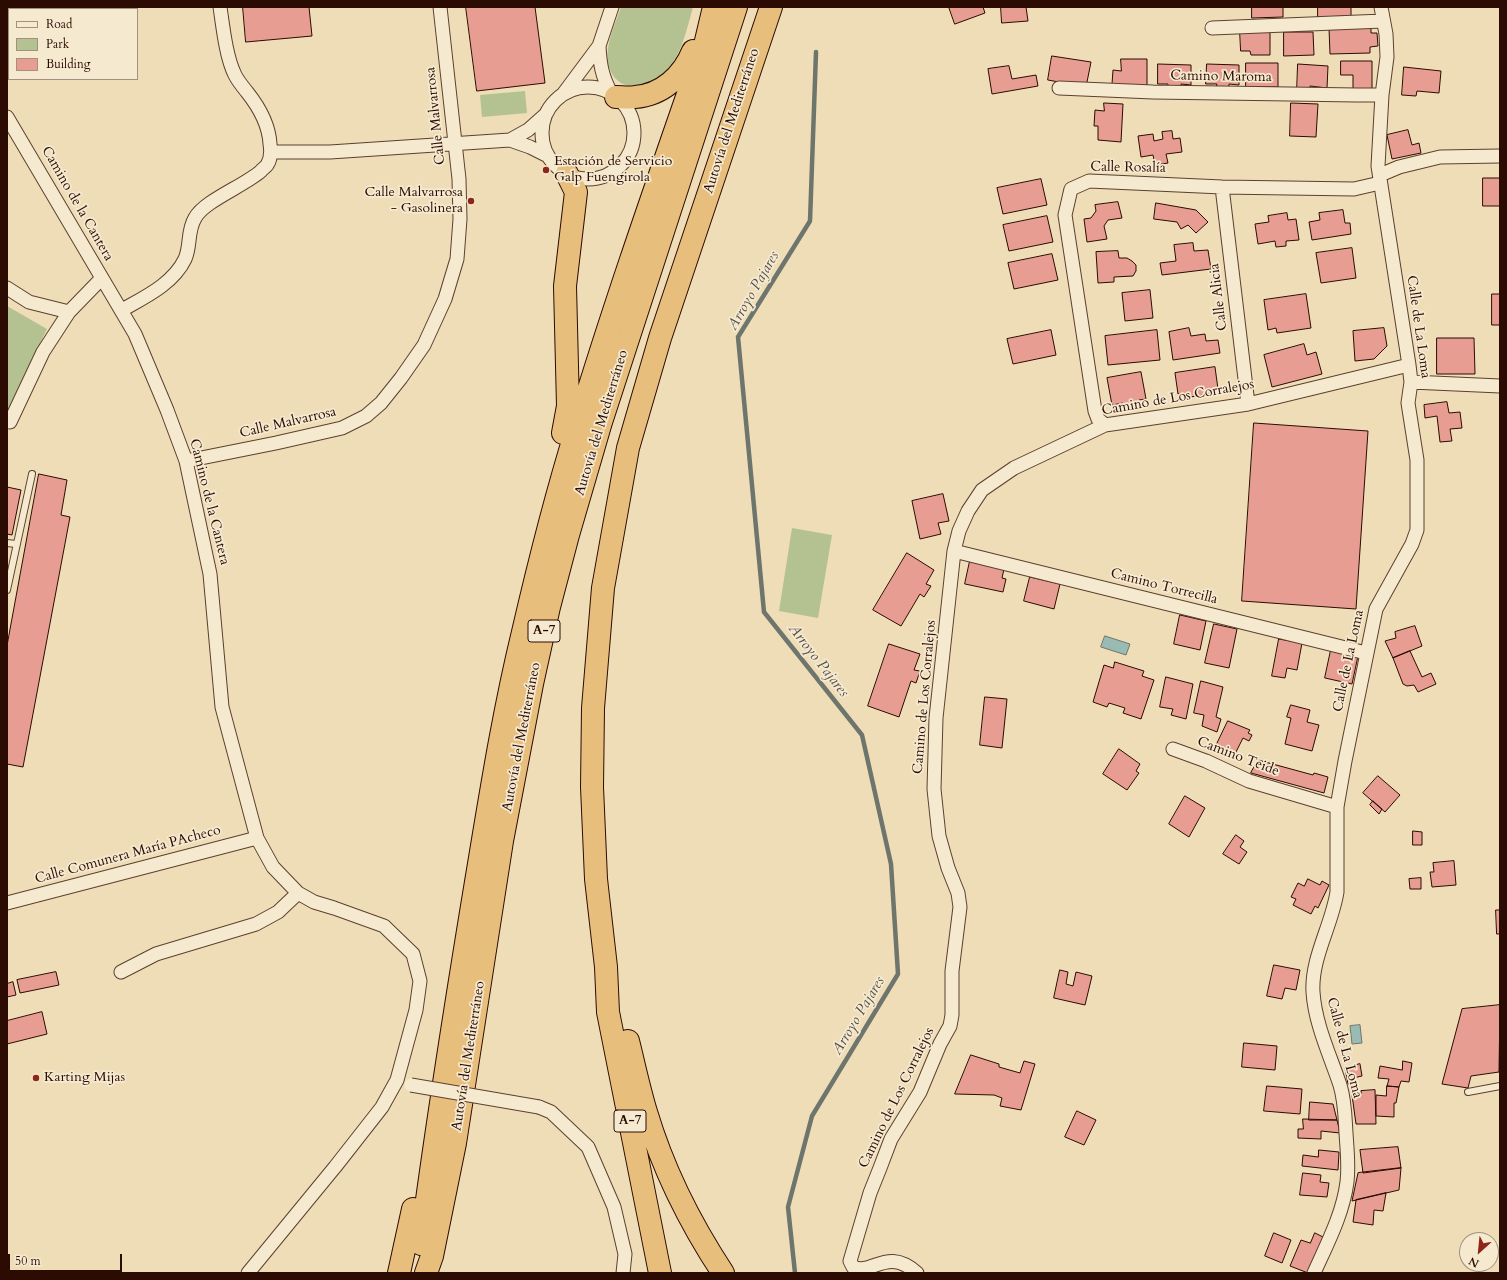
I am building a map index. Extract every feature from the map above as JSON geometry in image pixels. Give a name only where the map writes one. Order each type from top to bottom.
[{"type":"highway","points":[[613,95],[635,97],[656,92],[675,80],[688,62],[710,7]]},
{"type":"highway","points":[[419,1273],[420,1254],[437,1126],[495,771],[522,634],[555,503],[576,429],[624,281],[705,45],[714,7]]},
{"type":"highway","name":"Autovía del Mediterráneo","points":[[426,1273],[432,1256],[455,1143],[502,842],[532,684],[549,607],[601,422],[736,7]]},
{"type":"highway","name":"Autovía del Mediterráneo","points":[[660,1273],[608,1012],[606,967],[596,879],[592,787],[593,708],[603,588],[628,448],[660,338],[770,7]]},
{"type":"highway","points":[[555,503],[555,468],[568,406],[565,286],[576,192],[567,174]]},
{"type":"highway","points":[[606,967],[621,1010],[646,1112],[666,1166],[684,1207],[707,1249],[723,1273]]},
{"type":"highway","points":[[399,1273],[422,1165],[437,1126]]},
{"type":"street","points":[[122,310],[153,293],[173,277],[185,259],[190,230],[195,218],[204,207],[253,178],[267,165],[271,152],[269,132],[260,112],[235,75],[228,54],[220,7]]},
{"type":"street","name":"Calle Malvarrosa","points":[[186,461],[342,428],[366,416],[381,403],[424,346],[445,299],[457,259],[460,218],[455,143],[440,7]]},
{"type":"street","points":[[510,140],[528,130],[546,114],[554,102],[564,93],[599,46],[612,7]]},
{"type":"street","name":"Calle de La Loma","points":[[1314,1273],[1335,1224],[1343,1200],[1347,1174],[1347,1146],[1343,1098],[1324,1041],[1315,1008],[1313,992],[1316,962],[1335,905],[1337,892],[1337,807],[1366,653],[1376,609],[1412,544],[1417,530],[1417,460],[1408,403],[1411,382],[1378,166],[1382,95],[1387,57],[1386,34],[1381,7]]},
{"type":"street","points":[[1212,28],[1383,21]]},
{"type":"street","points":[[599,46],[600,66],[603,78],[613,95]]},
{"type":"street","points":[[546,114],[542,135],[544,146],[548,156],[554,164],[567,174],[584,178],[599,177],[613,171],[625,160],[632,146],[634,130],[629,112],[623,104],[613,95],[599,88],[587,87],[564,93]]},
{"type":"street","name":"Camino Maroma","points":[[1059,88],[1153,92],[1357,96],[1382,95]]},
{"type":"street","name":"Camino de la Cantera","points":[[7,117],[136,334],[186,461],[210,574],[222,707],[257,838],[273,867],[298,892],[314,902],[384,926],[413,954],[420,981],[416,1010],[397,1080],[382,1107],[335,1168],[248,1273]]},
{"type":"street","points":[[271,152],[330,152],[510,140],[530,147],[548,156]]},
{"type":"street","name":"Calle Rosalía","points":[[1105,425],[1098,419],[1096,411],[1065,215],[1071,189],[1089,181],[1222,187],[1354,189],[1380,179],[1399,167],[1440,157],[1500,156]]},
{"type":"street","name":"Calle Alicia","points":[[1222,187],[1248,404]]},
{"type":"street","points":[[10,422],[43,352],[68,312],[102,278]]},
{"type":"street","points":[[7,288],[29,302],[68,312]]},
{"type":"street","name":"Camino de Los Corralejos","points":[[918,1273],[892,1260],[881,1262],[859,1270],[850,1270],[850,1261],[870,1193],[891,1139],[920,1092],[940,1044],[950,1026],[952,1015],[952,971],[960,906],[958,893],[938,836],[934,789],[936,718],[954,551],[959,531],[968,511],[982,490],[1014,468],[1105,425],[1248,404],[1409,365]]},
{"type":"street","points":[[1411,382],[1500,386]]},
{"type":"street","name":"Camino Torrecilla","points":[[954,551],[1366,653]]},
{"type":"street","name":"Camino Teide","points":[[1173,749],[1206,761],[1249,781],[1337,807]]},
{"type":"street","name":"Calle Comunera María PAcheco","points":[[7,903],[257,838]]},
{"type":"street","points":[[121,972],[156,954],[256,924],[278,912],[298,892]]},
{"type":"street","points":[[397,1080],[411,1085],[539,1108],[551,1112],[588,1147],[614,1206],[625,1254],[623,1273]]},
{"type":"lane","points":[[7,590],[32,474]]},
{"type":"lane","points":[[7,543],[16,544]]},
{"type":"lane","points":[[1468,1092],[1500,1086]]},
{"type":"green space","points":[[621,7],[693,7],[678,54],[670,67],[659,78],[638,87],[630,87],[616,79],[608,65],[607,56],[609,42]]},
{"type":"green space","points":[[525,91],[527,113],[482,117],[480,95]]},
{"type":"green space","points":[[7,306],[47,329],[7,412]]},
{"type":"green space","points":[[792,528],[832,535],[818,618],[779,611]]},
{"type":"water","points":[[1105,636],[1130,644],[1126,655],[1101,647]]},
{"type":"water","points":[[1360,1025],[1362,1043],[1352,1044],[1350,1026]]},
{"type":"building","points":[[243,7],[309,7],[312,36],[246,42]]},
{"type":"building","points":[[466,7],[535,7],[545,83],[477,91]]},
{"type":"building","points":[[949,7],[983,7],[985,13],[955,24]]},
{"type":"building","points":[[1001,7],[1026,7],[1028,21],[1002,23]]},
{"type":"building","points":[[1252,7],[1283,7],[1283,17],[1252,18]]},
{"type":"building","points":[[1318,7],[1351,7],[1351,16],[1318,17]]},
{"type":"building","points":[[1371,27],[1371,33],[1377,33],[1378,46],[1370,47],[1370,53],[1330,54],[1329,28]]},
{"type":"building","points":[[1240,31],[1270,31],[1270,55],[1251,55],[1250,51],[1241,51]]},
{"type":"building","points":[[1284,32],[1313,32],[1314,55],[1284,56]]},
{"type":"building","points":[[1052,56],[1091,62],[1086,87],[1048,80]]},
{"type":"building","points":[[1121,59],[1147,59],[1147,87],[1112,84],[1113,70],[1121,71]]},
{"type":"building","points":[[1341,61],[1372,61],[1372,90],[1353,90],[1353,75],[1341,75]]},
{"type":"building","points":[[1246,63],[1278,63],[1278,87],[1246,87]]},
{"type":"building","points":[[1158,64],[1191,65],[1191,85],[1181,84],[1181,87],[1168,87],[1168,84],[1158,84]]},
{"type":"building","points":[[1207,64],[1239,65],[1239,85],[1229,84],[1229,87],[1216,87],[1217,84],[1206,84]]},
{"type":"building","points":[[1298,64],[1328,66],[1327,88],[1310,86],[1310,92],[1297,91]]},
{"type":"building","points":[[1009,66],[1012,79],[1036,75],[1038,86],[992,94],[988,69]]},
{"type":"building","points":[[1404,67],[1441,71],[1439,93],[1417,91],[1416,96],[1402,95]]},
{"type":"building","points":[[1104,103],[1123,104],[1121,142],[1098,140],[1098,126],[1094,126],[1095,110],[1104,111]]},
{"type":"building","points":[[1291,103],[1318,104],[1316,137],[1290,136]]},
{"type":"building","points":[[1408,130],[1412,145],[1419,143],[1421,153],[1392,159],[1387,135]]},
{"type":"building","points":[[1172,131],[1173,139],[1180,138],[1182,152],[1166,154],[1168,163],[1155,165],[1153,155],[1141,157],[1138,136],[1153,134],[1154,141],[1163,139],[1162,132]]},
{"type":"building","points":[[1483,178],[1500,178],[1500,206],[1483,206]]},
{"type":"building","points":[[1041,179],[1047,205],[1003,214],[997,188]]},
{"type":"building","points":[[1118,202],[1122,218],[1108,220],[1104,226],[1107,239],[1087,242],[1084,219],[1091,218],[1096,211],[1095,205]]},
{"type":"building","points":[[1156,203],[1196,210],[1208,222],[1196,233],[1188,225],[1181,229],[1177,222],[1154,219]]},
{"type":"building","points":[[1343,210],[1345,223],[1350,223],[1351,234],[1312,240],[1309,222],[1320,220],[1319,213]]},
{"type":"building","points":[[1287,213],[1288,220],[1296,219],[1299,240],[1286,241],[1286,246],[1276,247],[1275,241],[1258,244],[1255,224],[1269,222],[1268,216]]},
{"type":"building","points":[[1047,216],[1053,242],[1009,251],[1003,225]]},
{"type":"building","points":[[1193,243],[1194,251],[1208,250],[1211,269],[1162,275],[1160,263],[1176,261],[1174,245]]},
{"type":"building","points":[[1352,248],[1356,278],[1321,283],[1316,253]]},
{"type":"building","points":[[1118,251],[1119,258],[1127,258],[1136,265],[1136,271],[1133,276],[1114,277],[1114,282],[1098,283],[1096,252]]},
{"type":"building","points":[[1052,254],[1058,280],[1014,289],[1008,263]]},
{"type":"building","points":[[1150,290],[1153,318],[1125,321],[1122,293]]},
{"type":"building","points":[[1306,294],[1311,328],[1277,333],[1276,328],[1268,330],[1264,300]]},
{"type":"building","points":[[1492,294],[1500,294],[1500,325],[1492,325]]},
{"type":"building","points":[[1189,328],[1191,336],[1205,334],[1206,341],[1218,340],[1220,353],[1173,360],[1169,332]]},
{"type":"building","points":[[1384,328],[1387,346],[1374,359],[1355,361],[1353,331]]},
{"type":"building","points":[[1051,330],[1056,355],[1013,364],[1007,339]]},
{"type":"building","points":[[1157,330],[1160,360],[1108,365],[1105,336]]},
{"type":"building","points":[[1437,338],[1474,338],[1475,374],[1437,374]]},
{"type":"building","points":[[1304,344],[1307,355],[1316,352],[1322,374],[1272,387],[1264,355]]},
{"type":"building","points":[[1215,367],[1218,389],[1210,390],[1211,394],[1190,397],[1189,393],[1178,394],[1175,373]]},
{"type":"building","points":[[1141,372],[1146,399],[1139,400],[1140,406],[1124,409],[1123,403],[1112,405],[1107,378]]},
{"type":"building","points":[[1447,402],[1449,413],[1460,412],[1462,428],[1450,429],[1452,441],[1440,442],[1437,416],[1425,418],[1424,405]]},
{"type":"building","points":[[1254,423],[1368,431],[1356,609],[1242,601]]},
{"type":"building","points":[[39,474],[67,480],[61,515],[70,517],[23,767],[7,764],[7,646]]},
{"type":"building","points":[[7,487],[21,490],[12,535],[7,534]]},
{"type":"building","points":[[943,494],[949,521],[938,523],[941,534],[920,539],[912,501]]},
{"type":"building","points":[[907,553],[934,570],[926,584],[931,586],[924,597],[920,594],[901,626],[873,610]]},
{"type":"building","points":[[970,561],[1004,569],[1002,578],[1006,579],[1003,592],[965,584]]},
{"type":"building","points":[[1030,577],[1060,584],[1054,609],[1024,601]]},
{"type":"building","points":[[1180,615],[1206,621],[1200,650],[1174,644]]},
{"type":"building","points":[[1214,624],[1237,629],[1229,668],[1205,663]]},
{"type":"building","points":[[1415,626],[1422,646],[1393,658],[1385,641],[1396,638],[1395,632]]},
{"type":"building","points":[[1279,639],[1302,643],[1297,670],[1287,668],[1285,678],[1272,676]]},
{"type":"building","points":[[889,644],[920,654],[914,670],[920,671],[916,683],[911,681],[899,717],[868,706]]},
{"type":"building","points":[[1331,650],[1358,656],[1352,684],[1325,678]]},
{"type":"building","points":[[1410,651],[1422,677],[1431,673],[1436,684],[1418,692],[1414,685],[1407,686],[1403,684],[1393,658]]},
{"type":"building","points":[[1115,662],[1144,671],[1142,676],[1154,680],[1141,719],[1123,713],[1125,708],[1109,703],[1107,707],[1093,702],[1104,665],[1113,668]]},
{"type":"building","points":[[1166,677],[1193,684],[1186,719],[1171,715],[1173,709],[1160,707]]},
{"type":"building","points":[[1201,681],[1223,687],[1216,717],[1221,719],[1217,732],[1202,726],[1204,715],[1194,713]]},
{"type":"building","points":[[985,697],[1007,699],[1002,748],[980,745]]},
{"type":"building","points":[[1291,705],[1310,710],[1307,722],[1319,725],[1312,751],[1285,744],[1291,718],[1287,717]]},
{"type":"building","points":[[1228,721],[1250,730],[1248,733],[1252,735],[1249,741],[1243,738],[1235,754],[1216,746]]},
{"type":"building","points":[[1119,749],[1140,764],[1136,771],[1139,773],[1127,790],[1103,774]]},
{"type":"building","points":[[1258,760],[1313,775],[1314,773],[1328,777],[1324,793],[1251,773]]},
{"type":"building","points":[[1378,776],[1400,795],[1385,812],[1363,793]]},
{"type":"building","points":[[1185,796],[1205,808],[1189,837],[1169,824]]},
{"type":"building","points":[[1373,801],[1382,809],[1379,814],[1370,805]]},
{"type":"building","points":[[1413,831],[1422,832],[1422,845],[1413,845]]},
{"type":"building","points":[[1236,835],[1244,841],[1240,847],[1247,852],[1239,864],[1223,854]]},
{"type":"building","points":[[1454,861],[1456,885],[1432,887],[1430,872],[1434,872],[1433,863]]},
{"type":"building","points":[[1421,878],[1421,889],[1410,889],[1409,879]]},
{"type":"building","points":[[1308,879],[1320,885],[1322,881],[1329,885],[1318,908],[1315,906],[1311,914],[1293,905],[1296,899],[1291,897],[1298,883],[1304,886]]},
{"type":"building","points":[[1496,910],[1500,910],[1500,934],[1497,934]]},
{"type":"building","points":[[1274,965],[1300,970],[1296,990],[1285,988],[1282,999],[1267,996]]},
{"type":"building","points":[[1060,970],[1068,972],[1066,984],[1073,986],[1076,972],[1092,976],[1085,1005],[1054,998]]},
{"type":"building","points":[[56,972],[59,985],[20,993],[17,980]]},
{"type":"building","points":[[13,982],[16,995],[7,997],[7,984]]},
{"type":"building","points":[[1500,1005],[1499,1072],[1471,1076],[1468,1088],[1442,1084],[1462,1009]]},
{"type":"building","points":[[42,1012],[47,1034],[7,1044],[7,1021]]},
{"type":"building","points":[[1244,1043],[1277,1046],[1275,1070],[1242,1067]]},
{"type":"building","points":[[971,1055],[999,1064],[999,1067],[1020,1073],[1024,1061],[1035,1064],[1021,1110],[1000,1106],[1002,1098],[994,1095],[955,1094]]},
{"type":"building","points":[[1403,1061],[1412,1063],[1409,1082],[1401,1081],[1399,1087],[1387,1086],[1389,1079],[1378,1078],[1380,1066],[1402,1070]]},
{"type":"building","points":[[1360,1064],[1362,1076],[1353,1078],[1354,1083],[1348,1084],[1345,1068]]},
{"type":"building","points":[[1267,1086],[1302,1089],[1300,1114],[1264,1111]]},
{"type":"building","points":[[1387,1086],[1399,1087],[1396,1103],[1394,1103],[1394,1117],[1376,1116],[1376,1095],[1386,1096]]},
{"type":"building","points":[[1375,1090],[1376,1124],[1356,1124],[1352,1095],[1361,1094],[1361,1091]]},
{"type":"building","points":[[1310,1102],[1333,1104],[1337,1120],[1309,1120]]},
{"type":"building","points":[[1077,1111],[1096,1120],[1084,1145],[1065,1137]]},
{"type":"building","points":[[1303,1119],[1337,1120],[1340,1133],[1321,1131],[1321,1139],[1298,1138],[1298,1129],[1303,1129]]},
{"type":"building","points":[[1398,1147],[1401,1168],[1363,1173],[1360,1150]]},
{"type":"building","points":[[1319,1150],[1339,1152],[1338,1170],[1302,1166],[1303,1155],[1318,1157]]},
{"type":"building","points":[[1401,1168],[1399,1190],[1352,1201],[1358,1173]]},
{"type":"building","points":[[1303,1173],[1321,1175],[1320,1182],[1329,1183],[1327,1197],[1300,1195]]},
{"type":"building","points":[[1386,1193],[1383,1211],[1374,1210],[1373,1225],[1353,1222],[1356,1200]]},
{"type":"building","points":[[1274,1233],[1291,1240],[1282,1263],[1265,1256]]},
{"type":"building","points":[[1315,1233],[1323,1237],[1308,1273],[1290,1266],[1301,1240],[1310,1243]]},
{"type":"waterway","name":"Arroyo Pajares","points":[[795,1273],[788,1207],[812,1116],[898,974],[891,864],[862,735],[764,612],[738,337],[810,221],[816,52]]},
{"type":"place","name":"Estación de Servicio Galp Fuengirola","points":[[546,170]]},
{"type":"place","name":"Calle Malvarrosa - Gasolinera","points":[[471,201]]},
{"type":"place","name":"Karting Mijas","points":[[36,1078]]}]
